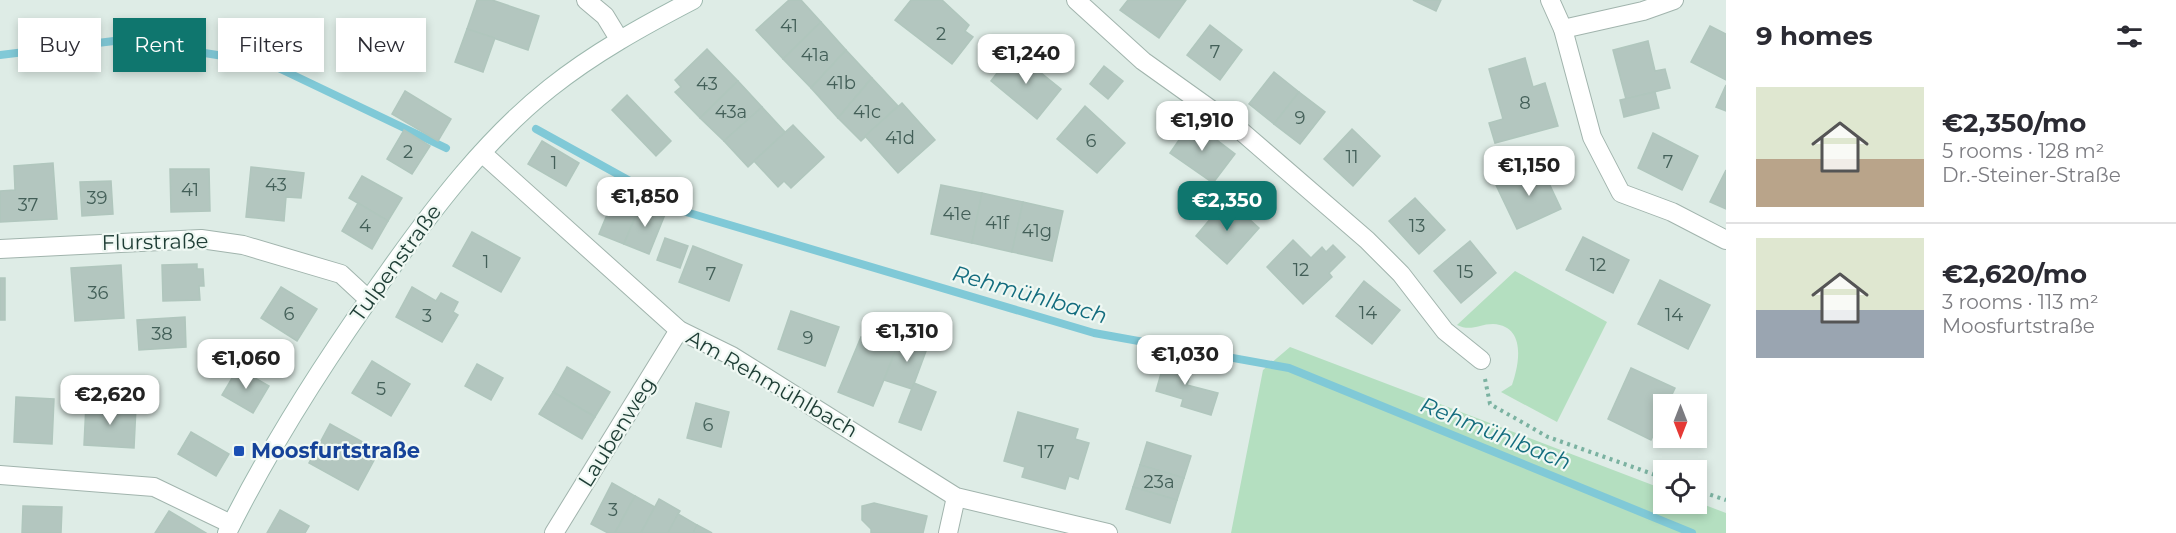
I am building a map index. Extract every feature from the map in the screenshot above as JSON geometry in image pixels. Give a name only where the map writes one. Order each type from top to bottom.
[{"type":"street","points":[[586,0],[605,16],[619,39]]},
{"type":"street","name":"Tulpenstraße","points":[[229,529],[303,397],[368,299],[418,230],[482,153],[549,88],[619,39],[693,0]]},
{"type":"street","points":[[1076,0],[1143,61],[1241,131],[1366,240],[1401,274],[1445,331],[1481,360]]},
{"type":"street","points":[[1550,0],[1563,29],[1592,137],[1621,193],[1672,212],[1726,240]]},
{"type":"street","points":[[1563,29],[1643,11],[1674,0]]},
{"type":"street","name":"Am Rehmühlbach","points":[[482,153],[679,330],[732,356],[956,497],[1108,533]]},
{"type":"street","name":"Flurstraße","points":[[0,249],[201,239],[243,245],[341,274],[368,299]]},
{"type":"street","name":"Laubenweg","points":[[554,533],[679,330]]},
{"type":"street","points":[[0,475],[154,487],[229,529]]},
{"type":"street","points":[[948,533],[956,497]]},
{"type":"path","points":[[1481,360],[1490,404],[1548,437],[1653,474]]},
{"type":"path","points":[[1707,494],[1726,500]]},
{"type":"green space","points":[[1515,271],[1607,322],[1557,422],[1501,392],[1512,385],[1517,367],[1518,348],[1511,332],[1504,326],[1493,324],[1471,328],[1457,325]]},
{"type":"green space","points":[[1290,347],[1653,485],[1653,514],[1707,514],[1707,506],[1726,513],[1726,533],[1231,533],[1263,370]]},
{"type":"building","points":[[477,0],[492,0],[539,16],[528,50],[467,29]]},
{"type":"building","points":[[789,0],[801,0],[821,22],[783,59],[756,30]]},
{"type":"building","points":[[911,0],[942,0],[969,25],[965,31],[973,37],[952,64],[895,20]]},
{"type":"building","points":[[1128,0],[1186,0],[1159,38],[1120,10]]},
{"type":"building","points":[[1413,0],[1441,0],[1436,11]]},
{"type":"building","points":[[821,22],[846,50],[811,88],[783,59]]},
{"type":"building","points":[[1210,25],[1242,50],[1220,80],[1187,55]]},
{"type":"building","points":[[1710,26],[1726,34],[1726,80],[1691,62]]},
{"type":"building","points":[[467,29],[495,38],[483,72],[455,62]]},
{"type":"building","points":[[1648,41],[1655,71],[1665,69],[1670,88],[1626,99],[1613,50]]},
{"type":"building","points":[[707,49],[738,81],[700,118],[675,92],[681,87],[675,80]]},
{"type":"building","points":[[846,50],[872,78],[838,118],[811,88]]},
{"type":"building","points":[[1014,51],[1061,89],[1037,119],[991,81]]},
{"type":"building","points":[[1525,58],[1533,87],[1545,83],[1558,126],[1495,143],[1489,123],[1503,119],[1489,69]]},
{"type":"building","points":[[1104,66],[1123,81],[1108,99],[1090,84]]},
{"type":"building","points":[[1274,72],[1299,92],[1274,124],[1249,104]]},
{"type":"building","points":[[872,78],[898,106],[861,141],[838,118]]},
{"type":"building","points":[[738,81],[762,107],[724,141],[700,118]]},
{"type":"building","points":[[1726,85],[1726,111],[1716,107]]},
{"type":"building","points":[[405,91],[451,119],[438,141],[392,114]]},
{"type":"building","points":[[1299,92],[1325,112],[1300,144],[1274,124]]},
{"type":"building","points":[[1655,92],[1659,108],[1624,117],[1620,100]]},
{"type":"building","points":[[627,95],[671,141],[656,156],[612,110]]},
{"type":"building","points":[[902,103],[935,140],[898,173],[865,136]]},
{"type":"building","points":[[1085,106],[1125,143],[1097,173],[1057,139]]},
{"type":"building","points":[[762,107],[785,132],[748,167],[724,141]]},
{"type":"building","points":[[1192,121],[1235,154],[1213,183],[1170,153]]},
{"type":"building","points":[[793,125],[824,157],[791,188],[784,181],[778,187],[754,161]]},
{"type":"building","points":[[1352,129],[1380,156],[1353,186],[1324,159]]},
{"type":"building","points":[[404,130],[430,146],[412,174],[387,159]]},
{"type":"building","points":[[1653,133],[1698,156],[1682,190],[1638,168]]},
{"type":"building","points":[[542,141],[579,163],[566,186],[528,164]]},
{"type":"building","points":[[53,163],[57,219],[0,222],[0,191],[15,190],[14,166]]},
{"type":"building","points":[[1540,164],[1561,209],[1517,229],[1496,185]]},
{"type":"building","points":[[251,167],[304,173],[301,198],[286,197],[284,221],[246,217]]},
{"type":"building","points":[[170,169],[209,169],[210,211],[171,212]]},
{"type":"building","points":[[1726,170],[1726,209],[1710,202]]},
{"type":"building","points":[[362,176],[402,198],[388,221],[349,198]]},
{"type":"building","points":[[111,181],[113,214],[82,216],[80,182]]},
{"type":"building","points":[[941,185],[982,193],[972,243],[931,234]]},
{"type":"building","points":[[616,193],[641,203],[624,244],[599,234]]},
{"type":"building","points":[[982,193],[1023,202],[1012,252],[972,243]]},
{"type":"building","points":[[1415,198],[1445,230],[1419,254],[1389,221]]},
{"type":"building","points":[[1227,199],[1259,228],[1227,264],[1196,236]]},
{"type":"building","points":[[1023,202],[1063,211],[1052,261],[1012,252]]},
{"type":"building","points":[[358,203],[388,221],[372,249],[342,231]]},
{"type":"building","points":[[641,203],[666,212],[649,254],[624,244]]},
{"type":"building","points":[[472,232],[520,258],[501,292],[453,266]]},
{"type":"building","points":[[1583,237],[1629,260],[1613,293],[1566,270]]},
{"type":"building","points":[[665,238],[688,246],[680,268],[657,260]]},
{"type":"building","points":[[1293,240],[1311,258],[1322,247],[1326,252],[1333,245],[1345,257],[1329,273],[1332,277],[1303,304],[1267,267]]},
{"type":"building","points":[[1470,241],[1496,273],[1461,303],[1434,271]]},
{"type":"building","points":[[693,246],[742,265],[729,301],[679,282]]},
{"type":"building","points":[[197,264],[197,269],[203,269],[204,286],[199,286],[200,300],[163,301],[162,265]]},
{"type":"building","points":[[121,265],[124,318],[75,321],[71,268]]},
{"type":"building","points":[[0,278],[5,278],[5,320],[0,320]]},
{"type":"building","points":[[1660,280],[1710,305],[1688,349],[1638,324]]},
{"type":"building","points":[[1364,281],[1400,310],[1372,344],[1336,316]]},
{"type":"building","points":[[281,287],[317,309],[297,341],[261,318]]},
{"type":"building","points":[[412,287],[436,301],[441,293],[458,302],[453,312],[458,315],[442,342],[396,317]]},
{"type":"building","points":[[791,311],[839,327],[825,366],[778,349]]},
{"type":"building","points":[[185,317],[186,347],[139,350],[137,320]]},
{"type":"building","points":[[861,337],[896,351],[873,406],[838,392]]},
{"type":"building","points":[[911,337],[929,343],[912,389],[884,380],[898,344],[907,347]]},
{"type":"building","points":[[1166,356],[1194,364],[1187,385],[1218,393],[1211,415],[1181,406],[1183,399],[1156,391]]},
{"type":"building","points":[[372,361],[410,384],[391,416],[352,393]]},
{"type":"building","points":[[477,364],[503,378],[491,400],[465,386]]},
{"type":"building","points":[[567,367],[610,392],[595,417],[553,392]]},
{"type":"building","points":[[238,368],[269,386],[253,413],[222,395]]},
{"type":"building","points":[[1631,368],[1675,388],[1672,394],[1653,394],[1653,436],[1651,440],[1608,419]]},
{"type":"building","points":[[914,383],[936,392],[921,430],[899,422]]},
{"type":"building","points":[[553,392],[595,417],[582,439],[539,414]]},
{"type":"building","points":[[16,397],[54,399],[52,444],[14,442]]},
{"type":"building","points":[[696,403],[729,412],[721,447],[687,438]]},
{"type":"building","points":[[86,404],[136,407],[134,448],[84,445]]},
{"type":"building","points":[[1018,412],[1078,429],[1075,439],[1089,443],[1078,479],[1069,476],[1065,489],[1022,477],[1025,467],[1004,461]]},
{"type":"building","points":[[330,424],[379,451],[358,490],[309,463]]},
{"type":"building","points":[[191,432],[229,454],[216,476],[178,454]]},
{"type":"building","points":[[1147,442],[1191,456],[1184,478],[1140,465]]},
{"type":"building","points":[[1140,465],[1184,478],[1177,500],[1133,487]]},
{"type":"building","points":[[612,483],[635,496],[615,533],[608,533],[591,524]]},
{"type":"building","points":[[1133,487],[1177,500],[1170,523],[1126,509]]},
{"type":"building","points":[[635,496],[655,507],[641,533],[615,533]]},
{"type":"building","points":[[659,499],[680,511],[668,533],[641,533]]},
{"type":"building","points":[[874,503],[927,516],[923,533],[871,533],[871,529],[862,520],[862,506]]},
{"type":"building","points":[[23,506],[62,507],[61,533],[22,533]]},
{"type":"building","points":[[280,510],[309,526],[305,533],[267,533]]},
{"type":"building","points":[[169,511],[206,533],[155,533]]},
{"type":"building","points":[[678,514],[697,525],[693,533],[668,533]]},
{"type":"building","points":[[697,525],[712,533],[693,533]]},
{"type":"waterway","name":"Rehmühlbach","points":[[0,55],[122,40],[268,63],[446,148]]},
{"type":"waterway","name":"Rehmühlbach","points":[[536,129],[686,212],[1094,333],[1289,368],[1692,533]]},
{"type":"place","name":"Moosfurtstraße","points":[[239,451]]}]
